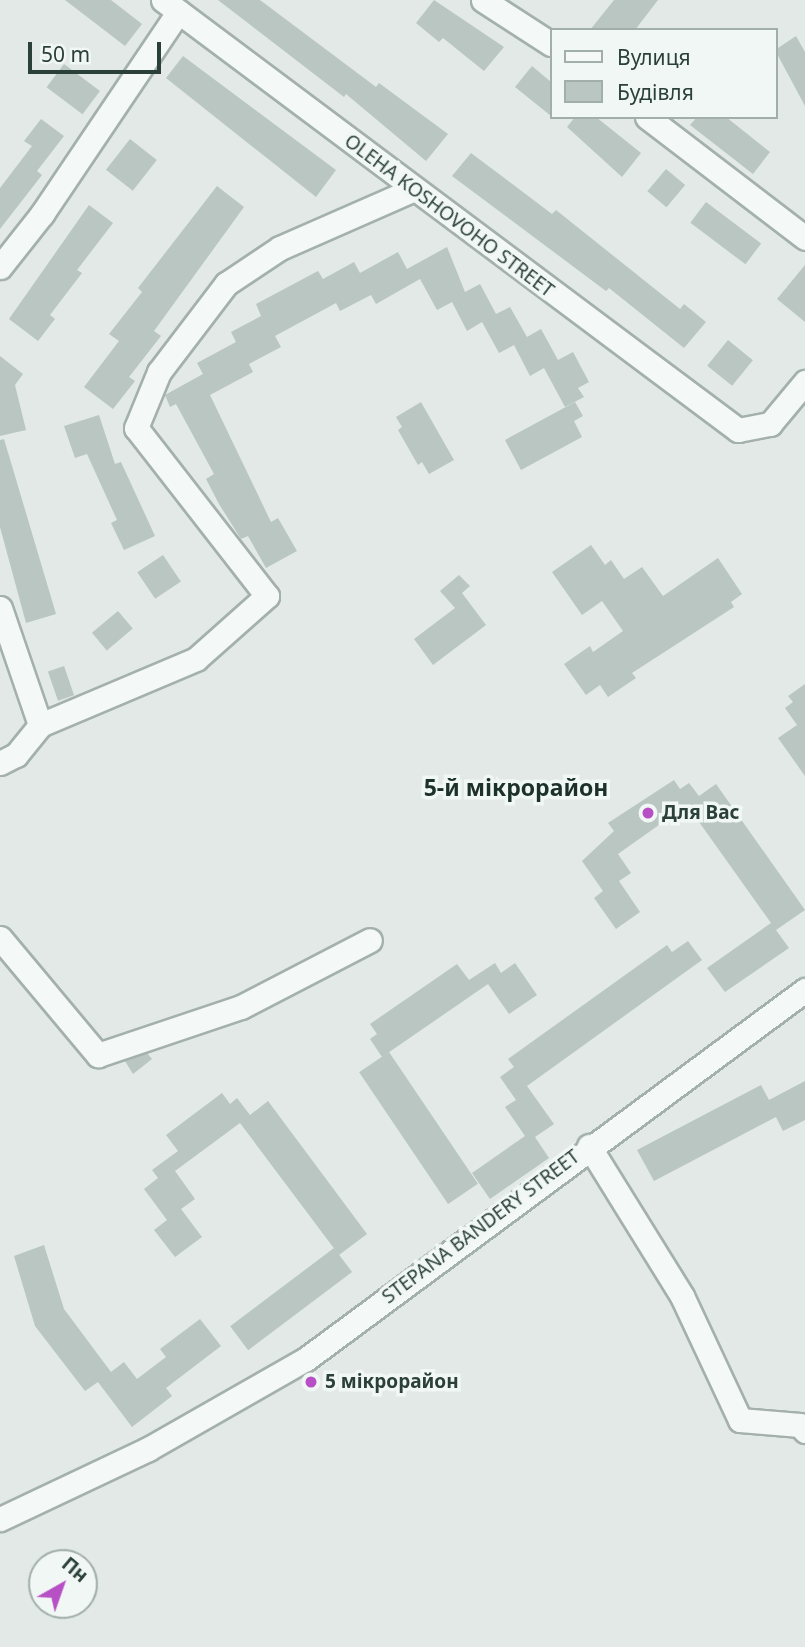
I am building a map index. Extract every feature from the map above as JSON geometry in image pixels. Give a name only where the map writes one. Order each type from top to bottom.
[{"type":"street","points":[[484,0],[550,43]]},
{"type":"street","points":[[0,267],[43,214],[171,6]]},
{"type":"street","name":"OLEHA KOSHOVOHO STREET","points":[[171,6],[412,190],[738,430],[770,424],[805,382]]},
{"type":"street","points":[[650,119],[805,238]]},
{"type":"street","points":[[0,763],[16,755],[40,725],[197,659],[267,596],[136,428],[159,372],[226,284],[280,248],[412,190]]},
{"type":"street","points":[[0,608],[40,725]]},
{"type":"street","points":[[0,938],[98,1055],[241,1007],[370,940]]},
{"type":"street","name":"STEPANA BANDERY STREET","points":[[0,1519],[148,1449],[306,1359],[589,1146],[805,990]]},
{"type":"street","points":[[589,1146],[682,1296],[740,1420],[800,1425],[805,1431]]},
{"type":"building","points":[[65,0],[111,0],[142,24],[125,46]]},
{"type":"building","points":[[218,0],[260,0],[376,87],[379,83],[448,134],[426,161],[346,94],[344,97]]},
{"type":"building","points":[[434,0],[504,47],[484,71],[443,38],[439,42],[416,23]]},
{"type":"building","points":[[614,0],[658,0],[637,28],[592,28]]},
{"type":"building","points":[[796,36],[805,52],[805,106],[777,54],[777,49]]},
{"type":"building","points":[[183,56],[336,170],[316,197],[166,78]]},
{"type":"building","points":[[64,64],[100,91],[82,114],[47,87]]},
{"type":"building","points":[[532,66],[550,81],[550,115],[515,87]]},
{"type":"building","points":[[41,119],[64,136],[37,171],[42,175],[0,229],[0,188],[32,146],[24,141]]},
{"type":"building","points":[[573,119],[598,119],[641,153],[622,177],[567,127]]},
{"type":"building","points":[[695,119],[729,119],[770,152],[753,174],[690,125]]},
{"type":"building","points":[[130,139],[157,160],[133,191],[106,170]]},
{"type":"building","points":[[471,153],[552,214],[556,210],[680,309],[684,304],[706,322],[684,348],[609,288],[606,291],[452,176]]},
{"type":"building","points":[[666,169],[685,185],[667,207],[647,191]]},
{"type":"building","points":[[217,186],[244,207],[154,331],[161,336],[129,377],[135,381],[113,409],[84,387],[119,341],[109,334],[142,292],[138,288]]},
{"type":"building","points":[[706,202],[761,244],[745,264],[690,223]]},
{"type":"building","points":[[89,205],[113,223],[77,270],[82,273],[50,315],[55,319],[38,341],[9,319]]},
{"type":"building","points":[[447,247],[465,292],[480,284],[496,314],[510,307],[527,337],[541,329],[558,360],[573,352],[589,382],[578,388],[584,397],[565,407],[544,368],[530,376],[514,345],[499,353],[482,322],[467,331],[452,302],[437,310],[420,279],[376,304],[371,295],[340,311],[336,303],[275,336],[281,347],[249,364],[253,372],[210,395],[271,522],[278,518],[297,551],[266,568],[248,536],[241,539],[219,504],[206,479],[214,474],[176,404],[170,407],[165,395],[203,374],[197,363],[236,342],[231,332],[261,316],[256,304],[318,271],[323,279],[354,262],[360,273],[398,252],[407,269]]},
{"type":"building","points":[[805,265],[805,322],[777,299]]},
{"type":"building","points":[[728,340],[753,360],[732,386],[707,366]]},
{"type":"building","points":[[0,356],[23,374],[15,385],[26,430],[0,436]]},
{"type":"building","points":[[421,402],[454,460],[429,474],[422,462],[418,465],[398,430],[402,427],[396,417]]},
{"type":"building","points":[[575,402],[583,416],[574,421],[582,437],[521,470],[505,440]]},
{"type":"building","points":[[99,415],[115,464],[121,462],[155,536],[124,550],[111,523],[117,520],[87,454],[75,458],[64,426]]},
{"type":"building","points":[[4,439],[56,614],[26,623],[0,527],[0,440]]},
{"type":"building","points":[[591,545],[605,565],[611,560],[624,579],[642,567],[663,596],[718,558],[742,594],[731,602],[734,607],[632,673],[636,678],[608,697],[600,685],[586,695],[564,664],[590,646],[593,652],[623,631],[602,601],[582,615],[552,572]]},
{"type":"building","points":[[163,555],[181,582],[155,599],[137,572]]},
{"type":"building","points":[[459,575],[470,586],[462,593],[486,625],[433,665],[414,639],[455,608],[440,591]]},
{"type":"building","points":[[118,611],[133,629],[107,650],[92,633]]},
{"type":"building","points":[[64,666],[74,695],[58,701],[48,672]]},
{"type":"building","points":[[805,684],[805,776],[778,738],[797,725],[785,708],[793,702],[788,696]]},
{"type":"building","points":[[674,780],[680,789],[689,783],[699,796],[716,784],[805,910],[776,930],[789,948],[725,992],[707,968],[771,923],[687,805],[618,854],[631,873],[619,881],[640,912],[616,929],[594,898],[603,891],[582,861],[614,831],[608,823]]},
{"type":"building","points":[[688,941],[702,960],[527,1086],[554,1124],[535,1137],[549,1158],[490,1199],[472,1173],[525,1136],[505,1107],[516,1100],[500,1077],[514,1067],[508,1059],[667,945],[672,952]]},
{"type":"building","points":[[495,963],[501,973],[515,963],[537,995],[509,1014],[488,984],[382,1057],[370,1039],[377,1034],[370,1024],[457,964],[469,980]]},
{"type":"building","points":[[389,1052],[478,1184],[448,1204],[359,1072]]},
{"type":"building","points":[[147,1053],[152,1059],[133,1074],[125,1061]]},
{"type":"building","points":[[805,1081],[805,1120],[783,1131],[776,1117],[654,1181],[637,1150],[761,1085],[769,1100]]},
{"type":"building","points":[[222,1093],[230,1104],[237,1098],[250,1115],[268,1101],[367,1234],[339,1255],[240,1123],[175,1171],[195,1199],[181,1209],[202,1237],[175,1257],[154,1230],[167,1220],[144,1189],[158,1178],[152,1170],[178,1151],[166,1135]]},
{"type":"building","points":[[44,1245],[64,1309],[111,1372],[124,1362],[137,1379],[166,1357],[160,1349],[200,1319],[221,1346],[166,1388],[172,1396],[132,1427],[98,1382],[85,1391],[35,1326],[14,1256]]},
{"type":"building","points":[[334,1248],[352,1272],[248,1350],[230,1326]]},
{"type":"place","name":"Для Вас","points":[[648,813]]},
{"type":"place","name":"5 мікрорайон","points":[[311,1382]]},
{"type":"district","name":"5-й мікрорайон","points":[[516,787]]}]
